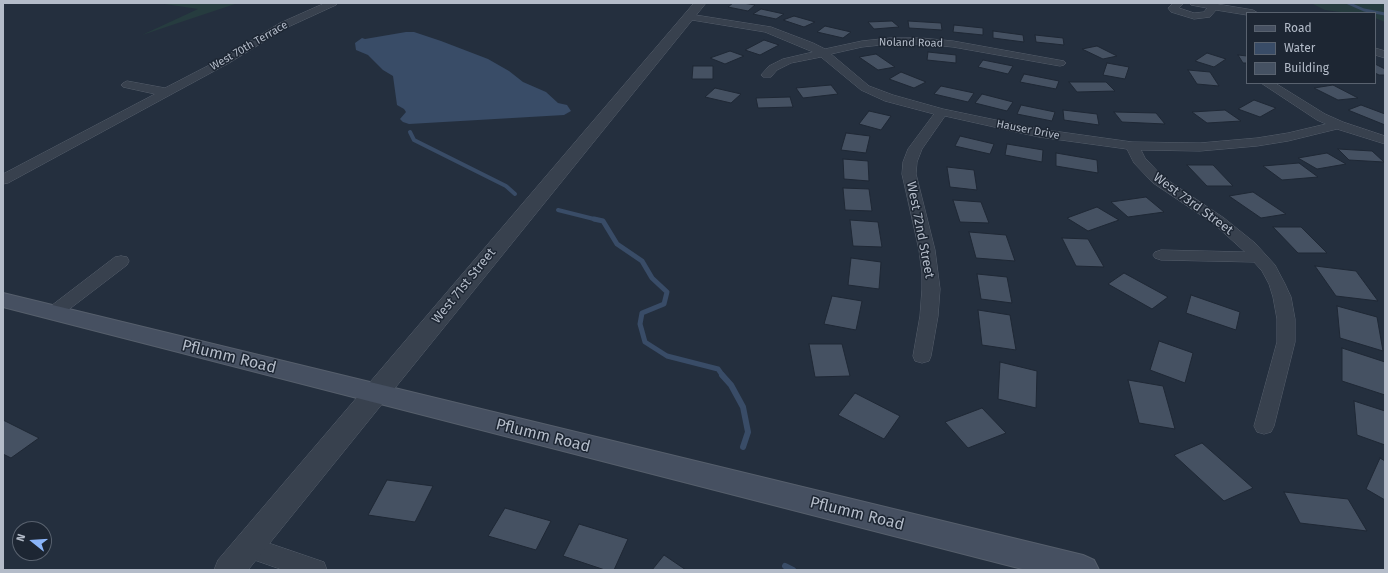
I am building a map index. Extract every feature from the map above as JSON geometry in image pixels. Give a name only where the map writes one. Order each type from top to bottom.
[{"type":"main road","name":"Pflumm Road","points":[[3,300],[1076,569]]},
{"type":"street","name":"West 70th Terrace","points":[[3,180],[225,61],[284,25],[333,3]]},
{"type":"street","points":[[1179,3],[1173,8],[1174,10],[1194,16],[1207,15],[1213,7]]},
{"type":"street","points":[[1194,3],[1246,12]]},
{"type":"street","name":"Hauser Drive","points":[[694,10],[766,29],[809,45],[822,52],[854,80],[874,92],[889,98],[942,112],[1039,133],[1132,146],[1200,147],[1257,142],[1288,137],[1338,125]]},
{"type":"street","name":"West 71st Street","points":[[229,570],[694,10]]},
{"type":"street","name":"Noland Road","points":[[767,75],[772,68],[787,61],[822,52],[878,42],[921,41],[981,48],[1060,63]]},
{"type":"street","points":[[1269,84],[1314,113],[1338,125],[1385,140]]},
{"type":"street","points":[[127,85],[166,92]]},
{"type":"street","name":"West 72nd Street","points":[[922,356],[929,316],[931,289],[930,272],[909,174],[910,162],[915,149],[942,112]]},
{"type":"street","name":"West 73rd Street","points":[[1132,146],[1139,160],[1158,180],[1219,221],[1249,246],[1268,269],[1277,284],[1282,297],[1286,319],[1286,342],[1264,426]]},
{"type":"street","name":"West 73rd Street","points":[[1161,255],[1259,257]]},
{"type":"street","points":[[53,313],[121,261]]},
{"type":"street","points":[[248,547],[315,570]]},
{"type":"green space","points":[[158,3],[238,3],[142,35],[198,9]]},
{"type":"green space","points":[[1311,3],[1385,3],[1385,22],[1376,18],[1376,12],[1340,12],[1325,10]]},
{"type":"water","points":[[414,32],[488,59],[509,71],[523,82],[546,92],[558,103],[567,105],[571,111],[564,115],[409,124],[403,122],[400,119],[406,112],[397,105],[393,76],[383,70],[368,55],[356,50],[355,43],[362,38],[365,39]]},
{"type":"building","points":[[733,3],[755,5],[748,11],[728,7]]},
{"type":"building","points":[[761,9],[784,14],[776,19],[753,14]]},
{"type":"building","points":[[794,16],[815,22],[804,27],[783,20]]},
{"type":"building","points":[[892,21],[899,27],[874,29],[868,22]]},
{"type":"building","points":[[908,21],[941,23],[942,30],[909,28]]},
{"type":"building","points":[[954,25],[983,28],[983,35],[953,32]]},
{"type":"building","points":[[825,26],[851,32],[843,38],[817,32]]},
{"type":"building","points":[[993,31],[1023,35],[1024,42],[993,38]]},
{"type":"building","points":[[1035,35],[1063,38],[1064,45],[1036,42]]},
{"type":"building","points":[[764,40],[779,45],[760,55],[745,50]]},
{"type":"building","points":[[1097,46],[1117,56],[1103,59],[1082,49]]},
{"type":"building","points":[[730,51],[744,56],[725,64],[710,58]]},
{"type":"building","points":[[928,52],[956,55],[956,63],[927,60]]},
{"type":"building","points":[[1207,53],[1226,59],[1214,67],[1195,61]]},
{"type":"building","points":[[876,54],[895,67],[878,70],[859,57]]},
{"type":"building","points":[[1238,55],[1246,56],[1246,63],[1243,63]]},
{"type":"building","points":[[983,60],[1013,66],[1008,74],[978,67]]},
{"type":"building","points":[[1107,63],[1129,67],[1125,79],[1103,75]]},
{"type":"building","points":[[1376,64],[1385,69],[1385,75],[1376,74]]},
{"type":"building","points":[[693,66],[713,66],[713,79],[692,79]]},
{"type":"building","points":[[1188,70],[1210,72],[1219,86],[1197,84]]},
{"type":"building","points":[[901,72],[926,82],[914,88],[889,79]]},
{"type":"building","points":[[1024,74],[1059,81],[1056,89],[1020,82]]},
{"type":"building","points":[[1069,82],[1106,82],[1115,91],[1077,92]]},
{"type":"building","points":[[831,85],[838,94],[803,98],[796,88]]},
{"type":"building","points":[[1333,85],[1358,98],[1338,100],[1314,88]]},
{"type":"building","points":[[941,86],[974,93],[968,102],[934,94]]},
{"type":"building","points":[[715,88],[741,94],[731,103],[705,97]]},
{"type":"building","points":[[982,94],[1013,102],[1007,111],[975,103]]},
{"type":"building","points":[[790,97],[793,107],[758,108],[756,98]]},
{"type":"building","points":[[1254,100],[1276,108],[1260,117],[1238,109]]},
{"type":"building","points":[[1021,105],[1055,112],[1052,121],[1017,114]]},
{"type":"building","points":[[1361,105],[1385,114],[1385,125],[1348,110]]},
{"type":"building","points":[[1063,110],[1097,114],[1099,125],[1064,120]]},
{"type":"building","points":[[1225,110],[1241,121],[1207,123],[1192,112]]},
{"type":"building","points":[[869,111],[891,116],[881,130],[859,124]]},
{"type":"building","points":[[1114,112],[1156,113],[1165,124],[1122,122]]},
{"type":"building","points":[[846,133],[870,136],[866,153],[841,150]]},
{"type":"building","points":[[960,136],[994,144],[990,154],[955,146]]},
{"type":"building","points":[[1007,144],[1043,150],[1042,162],[1005,155]]},
{"type":"building","points":[[1338,149],[1372,151],[1384,162],[1349,160]]},
{"type":"building","points":[[1056,153],[1097,160],[1098,173],[1056,166]]},
{"type":"building","points":[[1327,153],[1346,164],[1317,169],[1298,158]]},
{"type":"building","points":[[843,159],[868,161],[869,181],[844,179]]},
{"type":"building","points":[[1299,163],[1318,177],[1282,180],[1263,166]]},
{"type":"building","points":[[1187,165],[1213,165],[1233,186],[1207,186]]},
{"type":"building","points":[[947,167],[974,170],[977,190],[950,187]]},
{"type":"building","points":[[843,188],[869,189],[872,211],[845,210]]},
{"type":"building","points":[[1253,192],[1286,214],[1261,218],[1229,196]]},
{"type":"building","points":[[1146,197],[1164,212],[1128,217],[1111,202]]},
{"type":"building","points":[[953,200],[981,202],[989,223],[960,222]]},
{"type":"building","points":[[1097,207],[1119,220],[1088,231],[1067,218]]},
{"type":"building","points":[[850,220],[878,222],[882,247],[853,246]]},
{"type":"building","points":[[1273,227],[1301,227],[1327,253],[1298,253]]},
{"type":"building","points":[[969,232],[1006,235],[1015,261],[976,258]]},
{"type":"building","points":[[1062,238],[1088,239],[1104,267],[1076,266]]},
{"type":"building","points":[[851,258],[881,262],[879,289],[848,285]]},
{"type":"building","points":[[1315,266],[1356,271],[1378,301],[1336,296]]},
{"type":"building","points":[[1124,273],[1168,297],[1152,309],[1108,284]]},
{"type":"building","points":[[977,274],[1007,277],[1012,303],[981,299]]},
{"type":"building","points":[[1191,295],[1240,312],[1236,330],[1186,313]]},
{"type":"building","points":[[832,296],[862,301],[856,330],[824,324]]},
{"type":"building","points":[[1337,306],[1377,317],[1383,351],[1340,338]]},
{"type":"building","points":[[978,310],[1010,315],[1016,350],[982,345]]},
{"type":"building","points":[[1159,341],[1193,353],[1185,383],[1150,370]]},
{"type":"building","points":[[809,344],[842,344],[850,376],[815,377]]},
{"type":"building","points":[[1342,348],[1385,362],[1385,395],[1342,381]]},
{"type":"building","points":[[1000,362],[1037,371],[1036,408],[998,399]]},
{"type":"building","points":[[1128,380],[1163,386],[1175,429],[1139,423]]},
{"type":"building","points":[[855,393],[900,416],[884,439],[838,415]]},
{"type":"building","points":[[1354,401],[1385,411],[1385,445],[1357,435]]},
{"type":"building","points":[[982,408],[1006,433],[968,448],[945,422]]},
{"type":"building","points":[[3,420],[39,438],[11,458],[3,454]]},
{"type":"building","points":[[1202,443],[1253,488],[1224,501],[1174,455]]},
{"type":"building","points":[[1380,458],[1385,461],[1385,500],[1366,489]]},
{"type":"building","points":[[387,480],[433,486],[415,522],[368,515]]},
{"type":"building","points":[[1284,492],[1348,499],[1367,531],[1300,523]]},
{"type":"building","points":[[505,508],[551,521],[536,550],[488,536]]},
{"type":"building","points":[[579,524],[628,539],[614,570],[605,570],[563,556]]},
{"type":"building","points":[[664,555],[686,570],[652,570]]},
{"type":"waterway","points":[[1348,3],[1364,10],[1374,12]]},
{"type":"waterway","points":[[1376,12],[1385,14]]},
{"type":"waterway","points":[[410,132],[414,140],[506,186],[515,194]]},
{"type":"waterway","points":[[558,210],[594,219]]},
{"type":"waterway","points":[[594,219],[603,221],[617,244],[642,261],[652,278],[667,292],[664,304],[642,313],[640,324],[645,342],[667,356],[718,369],[723,376]]},
{"type":"waterway","points":[[594,219],[598,220]]},
{"type":"waterway","points":[[722,375],[731,385],[743,407],[748,432],[743,447]]},
{"type":"waterway","points":[[785,566],[793,570]]}]
